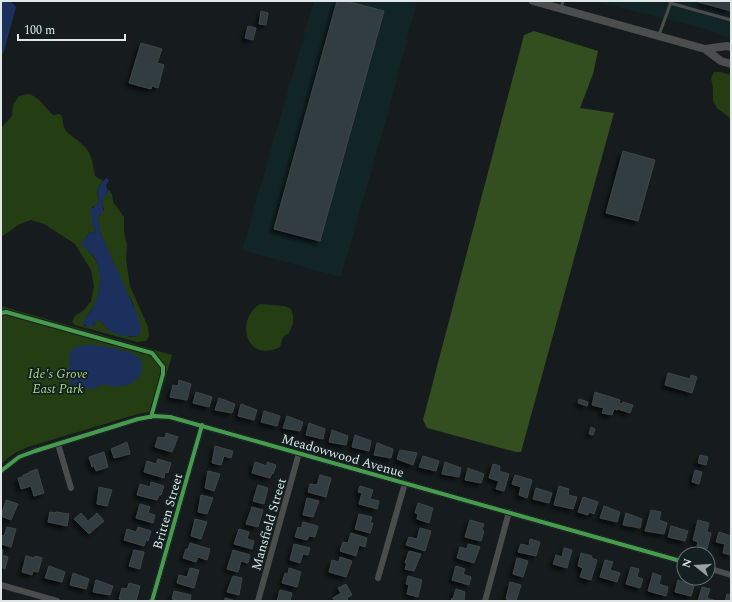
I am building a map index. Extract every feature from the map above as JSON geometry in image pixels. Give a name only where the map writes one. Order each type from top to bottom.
[{"type":"main road","points":[[533,1],[562,5],[658,36],[705,49],[721,61],[731,64]]},
{"type":"main road","points":[[705,49],[727,46],[731,47]]},
{"type":"street","name":"Meadowwood Avenue","points":[[1,471],[19,457],[58,444],[148,417],[170,417],[676,560]]},
{"type":"street","name":"Britten Street","points":[[152,601],[202,426]]},
{"type":"street","points":[[58,444],[70,488]]},
{"type":"street","name":"Mansfield Street","points":[[258,601],[299,453]]},
{"type":"street","points":[[378,578],[405,483]]},
{"type":"street","points":[[485,601],[509,512]]},
{"type":"street","points":[[716,570],[731,575]]},
{"type":"street","points":[[1,585],[57,601]]},
{"type":"lane","points":[[658,36],[671,2],[731,20]]},
{"type":"shaded area","points":[[314,1],[417,1],[388,113],[341,277],[242,250]]},
{"type":"shaded area","points":[[594,1],[731,1],[731,39],[706,29]]},
{"type":"green space","points":[[534,31],[598,51],[593,74],[580,108],[614,113],[521,452],[516,452],[427,428],[423,420],[524,35]]},
{"type":"green space","points":[[714,72],[731,75],[731,119],[717,108],[713,101],[711,78]]},
{"type":"green space","points":[[29,94],[39,100],[53,115],[60,114],[65,129],[89,152],[95,176],[103,181],[98,190],[99,201],[92,207],[92,223],[95,229],[94,232],[89,233],[82,243],[93,256],[99,270],[100,277],[97,297],[92,309],[85,319],[84,326],[93,327],[96,320],[99,320],[109,330],[130,337],[138,336],[140,333],[133,303],[125,289],[100,232],[97,217],[101,215],[104,209],[103,200],[104,196],[108,193],[108,189],[112,194],[113,202],[124,217],[124,232],[127,245],[126,259],[130,286],[148,327],[149,336],[146,341],[137,342],[75,325],[72,322],[75,316],[84,310],[91,301],[94,286],[91,270],[75,244],[44,224],[31,220],[20,224],[1,237],[1,128],[12,116],[13,105],[19,96]]},
{"type":"green space","points":[[260,304],[284,306],[291,309],[293,315],[293,323],[289,333],[283,337],[280,347],[268,351],[259,350],[252,345],[248,338],[246,329],[248,319],[252,311]]},
{"type":"green space","name":"Ide's Grove East Park","points":[[1,306],[172,355],[156,411],[138,414],[28,447],[14,454],[1,464]]},
{"type":"water","points":[[1,1],[10,1],[16,7],[4,51],[1,56]]},
{"type":"water","points":[[106,178],[109,181],[106,185],[108,193],[103,200],[103,213],[97,217],[100,232],[137,314],[141,329],[138,336],[115,334],[99,320],[95,322],[93,327],[83,324],[91,311],[99,292],[100,273],[93,255],[81,244],[89,233],[94,232],[95,230],[93,227],[90,210],[99,201],[98,188]]},
{"type":"water","points":[[84,345],[114,348],[136,356],[141,359],[142,366],[139,377],[130,384],[112,387],[109,385],[100,385],[95,389],[74,387],[70,383],[67,376],[70,351]]},
{"type":"building","points":[[337,1],[346,1],[384,11],[320,241],[274,229]]},
{"type":"building","points":[[695,1],[731,1],[731,11]]},
{"type":"building","points":[[261,11],[268,13],[266,25],[259,24]]},
{"type":"building","points":[[248,26],[256,28],[253,40],[245,38]]},
{"type":"building","points":[[141,43],[162,49],[157,63],[164,65],[158,88],[152,86],[151,89],[129,83]]},
{"type":"building","points":[[623,151],[655,160],[638,221],[606,213]]},
{"type":"building","points":[[668,373],[690,379],[691,375],[697,377],[692,393],[665,385]]},
{"type":"building","points":[[179,380],[191,384],[187,400],[170,397],[173,385],[178,386]]},
{"type":"building","points":[[196,392],[212,397],[209,407],[193,403]]},
{"type":"building","points":[[595,392],[620,400],[619,403],[622,404],[623,402],[633,405],[630,413],[614,409],[612,415],[602,413],[604,408],[592,405]]},
{"type":"building","points":[[219,398],[235,404],[232,413],[215,410]]},
{"type":"building","points":[[579,399],[588,402],[587,406],[578,403]]},
{"type":"building","points":[[241,404],[257,410],[254,420],[238,416]]},
{"type":"building","points":[[264,411],[280,416],[277,426],[261,422]]},
{"type":"building","points":[[287,416],[303,422],[300,431],[283,428]]},
{"type":"building","points":[[309,423],[325,429],[323,439],[306,435]]},
{"type":"building","points":[[591,427],[595,429],[593,435],[589,434]]},
{"type":"building","points":[[332,430],[348,436],[346,445],[329,442]]},
{"type":"building","points":[[166,433],[178,437],[172,452],[155,447],[158,437],[165,438]]},
{"type":"building","points":[[355,435],[371,441],[369,451],[352,447]]},
{"type":"building","points":[[127,442],[130,454],[114,458],[111,449]]},
{"type":"building","points":[[377,443],[393,449],[391,458],[374,455]]},
{"type":"building","points":[[215,446],[233,451],[231,458],[224,456],[221,465],[212,463]]},
{"type":"building","points":[[400,450],[417,453],[413,465],[397,459]]},
{"type":"building","points":[[104,452],[108,467],[96,471],[94,466],[92,467],[89,457]]},
{"type":"building","points":[[700,455],[708,457],[706,465],[698,463]]},
{"type":"building","points":[[423,456],[439,461],[436,471],[419,467]]},
{"type":"building","points":[[158,459],[171,463],[168,473],[165,472],[164,478],[144,472],[147,461],[156,464]]},
{"type":"building","points":[[255,462],[267,466],[267,462],[276,465],[270,478],[252,473]]},
{"type":"building","points":[[445,462],[461,468],[459,477],[442,474]]},
{"type":"building","points":[[493,464],[500,466],[499,471],[509,474],[504,491],[496,489],[499,481],[489,478]]},
{"type":"building","points":[[468,468],[484,474],[481,483],[465,480]]},
{"type":"building","points":[[37,469],[44,493],[34,496],[31,486],[21,489],[18,478],[23,477],[23,475]]},
{"type":"building","points":[[695,470],[702,472],[699,484],[692,482]]},
{"type":"building","points":[[208,471],[220,474],[214,491],[205,488]]},
{"type":"building","points":[[320,475],[331,478],[326,497],[308,492],[310,484],[317,485]]},
{"type":"building","points":[[515,475],[532,480],[527,498],[519,495],[521,487],[512,484]]},
{"type":"building","points":[[151,482],[164,486],[161,495],[159,495],[157,500],[137,495],[140,484],[150,487]]},
{"type":"building","points":[[258,485],[268,488],[264,504],[253,501]]},
{"type":"building","points":[[360,486],[373,490],[370,499],[379,501],[377,509],[359,504],[362,493],[358,492]]},
{"type":"building","points":[[559,486],[569,489],[568,495],[577,497],[573,509],[554,505]]},
{"type":"building","points":[[99,487],[112,490],[107,506],[97,504]]},
{"type":"building","points":[[536,488],[552,493],[549,503],[533,499]]},
{"type":"building","points":[[201,495],[213,498],[207,514],[198,512]]},
{"type":"building","points":[[583,497],[598,502],[594,514],[589,512],[588,515],[578,512]]},
{"type":"building","points":[[307,498],[319,501],[313,517],[303,515]]},
{"type":"building","points":[[6,500],[18,504],[11,520],[1,516]]},
{"type":"building","points":[[418,503],[433,508],[429,523],[417,519],[418,514],[415,513]]},
{"type":"building","points":[[140,504],[150,507],[148,513],[155,515],[153,523],[136,518]]},
{"type":"building","points":[[604,506],[620,512],[617,522],[600,518]]},
{"type":"building","points":[[252,507],[263,510],[258,527],[246,524]]},
{"type":"building","points":[[651,510],[661,512],[659,520],[667,523],[664,534],[645,531]]},
{"type":"building","points":[[50,512],[69,514],[67,526],[48,522]]},
{"type":"building","points":[[81,513],[88,521],[97,513],[104,521],[89,534],[74,519]]},
{"type":"building","points":[[626,513],[642,519],[640,528],[623,525]]},
{"type":"building","points":[[359,514],[372,517],[370,523],[373,523],[370,533],[355,529]]},
{"type":"building","points":[[195,519],[207,522],[201,539],[191,536]]},
{"type":"building","points":[[470,520],[484,524],[482,530],[484,531],[481,541],[465,537]]},
{"type":"building","points":[[698,520],[709,523],[707,532],[711,533],[708,546],[697,546],[698,542],[693,540]]},
{"type":"building","points":[[303,522],[318,526],[315,537],[309,536],[307,540],[295,537],[298,527],[301,528]]},
{"type":"building","points":[[671,526],[688,531],[685,541],[668,537]]},
{"type":"building","points":[[7,527],[16,529],[11,547],[1,544],[1,535],[4,536]]},
{"type":"building","points":[[138,527],[151,531],[148,541],[146,540],[144,546],[124,540],[127,529],[136,532]]},
{"type":"building","points":[[420,528],[431,531],[425,551],[406,545],[409,537],[417,539]]},
{"type":"building","points":[[239,529],[249,532],[247,539],[254,541],[252,549],[234,544]]},
{"type":"building","points":[[719,532],[731,536],[731,555],[723,553],[725,544],[716,542]]},
{"type":"building","points":[[351,533],[367,538],[365,547],[359,545],[356,556],[340,551],[343,542],[348,543]]},
{"type":"building","points":[[530,539],[540,542],[536,556],[518,552],[521,544],[529,546]]},
{"type":"building","points":[[190,543],[210,549],[207,560],[198,557],[196,562],[183,558]]},
{"type":"building","points":[[294,544],[310,548],[308,555],[303,554],[300,563],[290,560]]},
{"type":"building","points":[[468,544],[480,547],[474,563],[457,558],[460,547],[467,549]]},
{"type":"building","points":[[564,548],[572,550],[567,568],[553,564],[556,555],[562,557]]},
{"type":"building","points":[[1,549],[3,550],[2,555],[8,557],[5,569],[1,567]]},
{"type":"building","points":[[134,550],[144,552],[140,569],[129,566]]},
{"type":"building","points":[[233,550],[250,555],[248,563],[241,561],[238,572],[227,569]]},
{"type":"building","points":[[409,551],[421,554],[414,571],[405,569],[407,563],[405,563]]},
{"type":"building","points":[[581,553],[592,556],[591,558],[597,560],[591,580],[580,577],[583,568],[578,566]]},
{"type":"building","points":[[26,556],[42,558],[38,572],[33,571],[32,575],[22,572]]},
{"type":"building","points":[[340,557],[352,561],[346,577],[329,572],[332,560],[339,562]]},
{"type":"building","points":[[517,558],[528,561],[523,577],[513,574]]},
{"type":"building","points":[[605,560],[613,562],[610,570],[620,573],[617,582],[600,577]]},
{"type":"building","points":[[49,566],[65,572],[62,582],[45,578]]},
{"type":"building","points":[[456,566],[465,569],[463,574],[471,577],[469,585],[452,580]]},
{"type":"building","points":[[631,567],[639,569],[637,577],[643,579],[640,588],[626,584]]},
{"type":"building","points":[[190,568],[199,570],[194,588],[177,583],[179,575],[187,577]]},
{"type":"building","points":[[289,568],[301,572],[297,587],[282,583],[285,573],[288,574]]},
{"type":"building","points":[[73,573],[89,579],[86,589],[70,585]]},
{"type":"building","points":[[653,573],[661,576],[659,584],[668,587],[666,596],[648,591]]},
{"type":"building","points":[[233,576],[242,578],[239,595],[227,592]]},
{"type":"building","points":[[408,576],[422,580],[418,597],[407,594],[409,585],[406,584]]},
{"type":"building","points":[[96,580],[113,586],[110,595],[93,592]]},
{"type":"building","points":[[510,582],[521,585],[516,601],[506,599]]},
{"type":"building","points":[[129,583],[140,586],[136,601],[124,601],[119,599],[122,588],[127,589]]},
{"type":"building","points":[[346,584],[352,595],[347,598],[348,601],[335,601],[333,598],[341,593],[338,588]]},
{"type":"building","points":[[676,586],[694,586],[691,596],[675,592]]},
{"type":"building","points":[[702,587],[710,589],[707,598],[717,601],[698,601]]},
{"type":"building","points":[[456,589],[465,592],[464,601],[451,601]]},
{"type":"building","points":[[280,590],[292,593],[290,601],[277,601]]},
{"type":"building","points":[[174,591],[191,595],[190,601],[172,599]]},
{"type":"building","points":[[727,594],[731,595],[731,601],[725,601]]},
{"type":"building","points":[[225,598],[236,601],[225,601]]},
{"type":"cycle path","points":[[1,313],[6,312],[152,353],[163,367],[163,374],[151,417]]},
{"type":"cycle path","points":[[1,471],[19,457],[35,451],[138,419],[154,416],[170,417],[676,560]]},
{"type":"cycle path","points":[[152,601],[202,425]]}]
